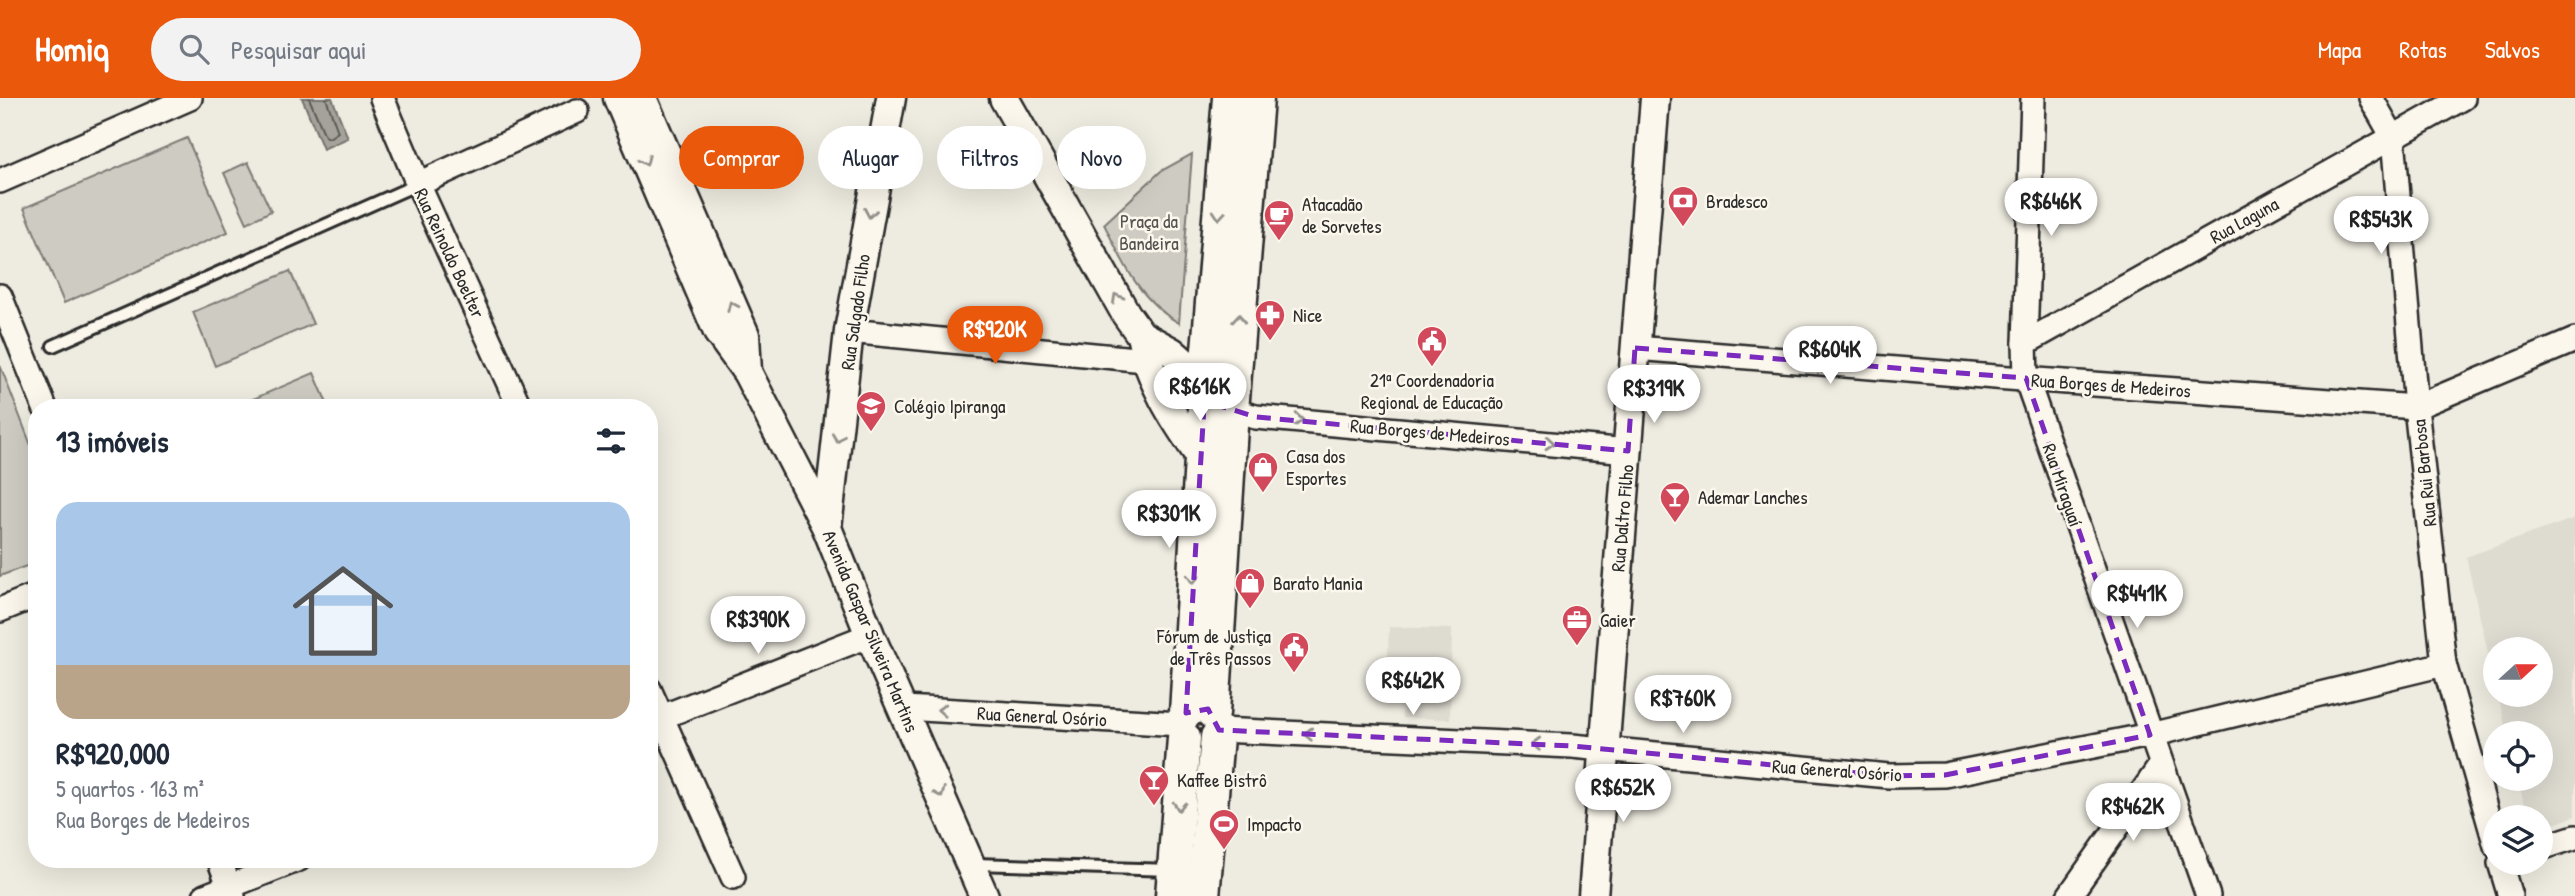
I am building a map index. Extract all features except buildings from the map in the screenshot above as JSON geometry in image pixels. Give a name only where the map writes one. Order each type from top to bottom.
[{"type":"main road","points":[[1200,726],[1200,456],[1229,98]]},
{"type":"main road","points":[[1189,883],[1200,726],[1232,411],[1257,98]]},
{"type":"street","points":[[0,181],[190,98]]},
{"type":"street","name":"Rua Reinoldo Boelter","points":[[382,98],[516,399]]},
{"type":"street","name":"Avenida Gaspar Silveira Martins","points":[[618,98],[718,332],[747,372],[827,528],[870,635],[984,896]]},
{"type":"street","name":"Avenida Gaspar Silveira Martins","points":[[642,98],[745,335],[747,372]]},
{"type":"street","name":"Rua Salgado Filho","points":[[827,528],[849,331],[891,98]]},
{"type":"street","points":[[1004,98],[1126,314],[1172,417],[1200,456]]},
{"type":"street","name":"Rua Daltro Filho","points":[[1593,896],[1655,98]]},
{"type":"street","name":"Rua Miraguaí","points":[[2033,98],[2026,378],[2207,896]]},
{"type":"street","name":"Rua Rui Barbosa","points":[[2371,98],[2393,137],[2416,407],[2444,664],[2484,805]]},
{"type":"street","name":"Rua Laguna","points":[[2025,342],[2463,98]]},
{"type":"street","points":[[418,184],[577,111]]},
{"type":"street","points":[[0,296],[41,399]]},
{"type":"street","points":[[849,331],[1143,347],[1172,352],[1195,372],[1217,405],[1232,411]]},
{"type":"street","name":"Rua Borges de Medeiros","points":[[1635,348],[2416,407],[2575,340]]},
{"type":"street","name":"Rua Borges de Medeiros","points":[[1232,411],[1270,418],[1628,451]]},
{"type":"street","points":[[0,610],[28,599]]},
{"type":"street","points":[[658,718],[870,635]]},
{"type":"street","name":"Rua General Osório","points":[[904,708],[1604,748],[1889,776],[1945,775],[2150,735],[2444,664]]},
{"type":"street","points":[[658,723],[733,877]]},
{"type":"street","points":[[2070,896],[2161,765]]},
{"type":"street","points":[[2553,844],[2575,837]]},
{"type":"street","points":[[222,868],[231,891]]},
{"type":"street","points":[[205,896],[231,891],[280,868]]},
{"type":"street","points":[[2504,875],[2510,896]]},
{"type":"lane","points":[[53,346],[418,184]]},
{"type":"lane","points":[[971,864],[1189,883]]},
{"type":"highlighted area","points":[[1635,348],[2026,378],[2150,735],[1945,775],[1889,776],[1572,746],[1219,730],[1208,709],[1186,713],[1205,389],[1217,405],[1256,417],[1628,451]]},
{"type":"shaded area","points":[[2575,518],[2575,816],[2553,824],[2553,805],[2524,805],[2521,791],[2553,791],[2553,721],[2504,721],[2501,707],[2553,707],[2553,637],[2484,637],[2466,557]]},
{"type":"shaded area","points":[[1389,627],[1452,629],[1450,719],[1402,718],[1404,658],[1388,657]]},
{"type":"green space","points":[[187,138],[228,232],[64,303],[24,208]]},
{"type":"green space","name":"Praça da Bandeira","points":[[1192,154],[1179,323],[1165,314],[1143,292],[1126,267],[1104,224],[1142,189],[1146,189],[1146,185],[1161,171]]},
{"type":"green space","points":[[248,162],[271,211],[247,223],[224,173]]},
{"type":"green space","points":[[290,271],[313,324],[215,366],[193,312]]},
{"type":"green space","points":[[0,365],[28,438],[28,565],[0,576]]},
{"type":"green space","points":[[314,373],[325,399],[253,399]]},
{"type":"water","points":[[302,98],[332,98],[348,138],[323,149]]},
{"type":"place","name":"Bradesco","points":[[1683,228]]},
{"type":"place","name":"Atacadão de Sorvetes","points":[[1279,242]]},
{"type":"place","name":"Nice","points":[[1270,342]]},
{"type":"place","name":"21ª Coordenadoria Regional de Educação","points":[[1432,368]]},
{"type":"place","name":"Colégio Ipiranga","points":[[871,433]]},
{"type":"place","name":"Casa dos Esportes","points":[[1263,494]]},
{"type":"place","name":"Ademar Lanches","points":[[1675,524]]},
{"type":"place","name":"Barato Mania","points":[[1250,610]]},
{"type":"place","name":"Gaier","points":[[1577,647]]},
{"type":"place","name":"Fórum de Justiça de Três Passos","points":[[1294,674]]},
{"type":"place","name":"Kaffee Bistrô","points":[[1154,807]]},
{"type":"place","name":"Impacto","points":[[1224,851]]}]
